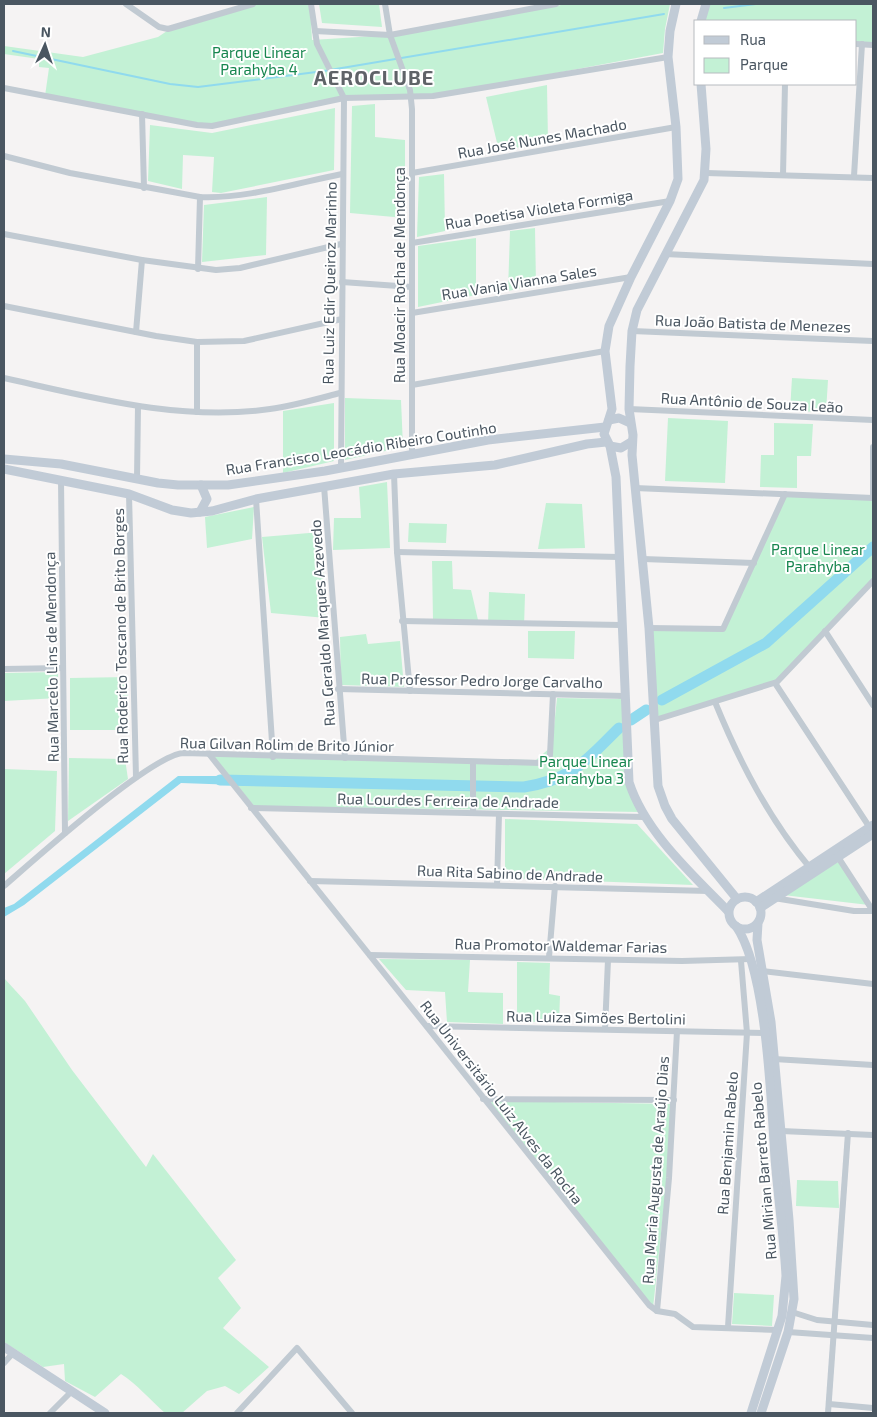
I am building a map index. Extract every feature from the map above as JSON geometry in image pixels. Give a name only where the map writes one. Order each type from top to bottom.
[{"type":"main road","points":[[676,4],[670,31],[668,57],[679,173],[676,188],[670,201],[630,277],[612,318],[605,351],[612,400],[607,424],[608,444],[616,477],[628,778],[635,800],[644,816],[728,911],[731,921],[741,929],[749,930],[761,918],[758,905],[750,898],[737,899],[728,911]]},
{"type":"main road","points":[[701,20],[706,4]]},
{"type":"main road","points":[[701,85],[706,172],[702,188],[642,298],[632,330],[629,409],[633,434],[631,442],[649,628],[657,777],[665,806],[704,862],[737,899]]},
{"type":"main road","points":[[607,424],[619,418],[630,423]]},
{"type":"main road","name":"Rua Francisco Leocádio Ribeiro Coutinho","points":[[4,459],[61,464],[178,485],[228,485],[340,468],[412,453],[496,439],[607,424]]},
{"type":"main road","points":[[608,444],[621,448],[631,442]]},
{"type":"main road","name":"Rua Francisco Leocádio Ribeiro Coutinho","points":[[4,469],[129,494],[172,510],[200,512],[256,499],[394,474],[495,465],[587,444],[608,444]]},
{"type":"main road","points":[[200,512],[208,499],[201,486]]},
{"type":"main road","points":[[758,905],[872,830]]},
{"type":"main road","points":[[758,905],[774,898],[812,870]]},
{"type":"main road","name":"Rua Mirian Barreto Rabelo","points":[[751,1413],[792,1312],[792,1268],[781,1131],[770,1015],[757,940],[758,923]]},
{"type":"main road","name":"Rua Mirian Barreto Rabelo","points":[[736,926],[744,939],[751,959],[764,1033],[786,1276],[783,1331],[761,1413]]},
{"type":"main road","points":[[4,1347],[105,1413]]},
{"type":"street","points":[[126,4],[159,27],[168,29],[252,4]]},
{"type":"street","points":[[311,4],[316,44],[344,98]]},
{"type":"street","name":"Rua Moacir Rocha de Mendonça","points":[[385,4],[390,35],[411,98],[412,453]]},
{"type":"street","points":[[315,31],[390,35],[556,4]]},
{"type":"street","points":[[854,176],[859,44],[873,45]]},
{"type":"street","points":[[4,88],[212,126],[344,98],[411,98],[521,83],[668,57]]},
{"type":"street","points":[[783,175],[784,85]]},
{"type":"street","name":"Rua Luiz Edir Queiroz Marinho","points":[[340,468],[344,98]]},
{"type":"street","points":[[142,114],[144,188]]},
{"type":"street","name":"Rua José Nunes Machado","points":[[412,173],[676,126]]},
{"type":"street","points":[[4,156],[70,173],[200,197],[242,194],[342,174]]},
{"type":"street","points":[[706,172],[873,178]]},
{"type":"street","points":[[198,269],[200,197]]},
{"type":"street","name":"Rua Poetisa Violeta Formiga","points":[[412,243],[670,201]]},
{"type":"street","points":[[4,234],[198,269],[240,268],[341,244]]},
{"type":"street","points":[[665,254],[873,264]]},
{"type":"street","points":[[136,332],[142,260]]},
{"type":"street","name":"Rua Vanja Vianna Sales","points":[[412,313],[630,277]]},
{"type":"street","points":[[342,282],[412,287]]},
{"type":"street","points":[[4,306],[197,342],[244,341],[342,319]]},
{"type":"street","name":"Rua João Batista de Menezes","points":[[632,330],[873,341]]},
{"type":"street","points":[[197,342],[197,412]]},
{"type":"street","points":[[412,385],[605,351]]},
{"type":"street","points":[[4,378],[138,406],[197,412],[272,409],[340,393]]},
{"type":"street","points":[[137,479],[138,406]]},
{"type":"street","name":"Rua Antônio de Souza Leão","points":[[629,409],[873,420]]},
{"type":"street","points":[[635,488],[873,498],[873,447]]},
{"type":"street","points":[[394,474],[402,622],[410,691]]},
{"type":"street","name":"Rua Marcelo Lins de Mendonça","points":[[61,480],[65,833]]},
{"type":"street","name":"Rua Geraldo Marques Azevedo","points":[[324,486],[338,689],[345,758]]},
{"type":"street","name":"Rua Roderico Toscano de Brito Borges","points":[[129,494],[136,778]]},
{"type":"street","points":[[649,628],[718,630],[725,626],[786,494]]},
{"type":"street","points":[[256,499],[273,757]]},
{"type":"street","points":[[397,552],[619,557]]},
{"type":"street","points":[[643,559],[754,563]]},
{"type":"street","points":[[655,720],[775,683],[873,581]]},
{"type":"street","points":[[402,622],[621,625]]},
{"type":"street","points":[[825,631],[873,705]]},
{"type":"street","points":[[4,669],[63,668]]},
{"type":"street","points":[[775,683],[872,830]]},
{"type":"street","name":"Rua Professor Pedro Jorge Carvalho","points":[[338,689],[625,696]]},
{"type":"street","name":"Rua Gilvan Rolim de Brito Júnior","points":[[4,886],[65,833],[136,778],[172,754],[541,763],[549,759],[553,694]]},
{"type":"street","points":[[716,702],[738,754],[764,803],[784,837],[812,870]]},
{"type":"street","name":"Rua Universitário Luiz Alves da Rocha","points":[[209,754],[222,773],[427,1026],[483,1099],[649,1305],[657,1311]]},
{"type":"street","points":[[473,762],[473,813]]},
{"type":"street","name":"Rua Lourdes Ferreira de Andrade","points":[[251,808],[644,816]]},
{"type":"street","points":[[497,886],[499,814]]},
{"type":"street","points":[[836,854],[873,911]]},
{"type":"street","name":"Rua Rita Sabino de Andrade","points":[[310,881],[709,891]]},
{"type":"street","points":[[550,957],[554,886]]},
{"type":"street","points":[[774,898],[854,911],[873,911]]},
{"type":"street","name":"Rua Promotor Waldemar Farias","points":[[370,955],[550,957],[608,960],[741,961],[751,959]]},
{"type":"street","points":[[605,1029],[608,960]]},
{"type":"street","name":"Rua Benjamin Rabelo","points":[[728,1327],[746,1033],[741,961]]},
{"type":"street","points":[[762,971],[873,984]]},
{"type":"street","name":"Rua Luiza Simões Bertolini","points":[[427,1026],[764,1033]]},
{"type":"street","name":"Rua Maria Augusta de Araújo Dias","points":[[657,1311],[674,1100],[677,1031]]},
{"type":"street","points":[[774,1059],[873,1065]]},
{"type":"street","points":[[483,1099],[674,1100]]},
{"type":"street","points":[[781,1131],[873,1135]]},
{"type":"street","points":[[828,1413],[848,1133]]},
{"type":"street","points":[[657,1311],[676,1314],[693,1327],[728,1327],[834,1337],[873,1338]]},
{"type":"street","points":[[792,1312],[804,1317],[873,1325]]},
{"type":"street","points":[[238,1413],[297,1348],[350,1412]]},
{"type":"street","points":[[4,1363],[13,1353]]},
{"type":"street","points":[[50,1413],[71,1392]]},
{"type":"street","points":[[829,1404],[873,1408]]},
{"type":"green space","name":"Parque Linear Parahyba 4","points":[[255,4],[310,4],[312,40],[390,35],[567,4],[670,4],[663,53],[433,96],[344,98],[205,126],[45,96],[49,68],[39,67],[39,59],[4,54],[4,46],[83,57],[158,37],[170,29]]},
{"type":"green space","points":[[319,4],[379,4],[382,27],[322,23]]},
{"type":"green space","points":[[706,4],[873,4],[873,43],[857,42],[857,20],[701,20]]},
{"type":"green space","points":[[547,85],[548,142],[499,151],[486,97]]},
{"type":"green space","points":[[375,104],[375,137],[405,140],[405,218],[350,213],[352,106]]},
{"type":"green space","points":[[335,108],[334,170],[221,193],[212,192],[214,157],[183,155],[182,189],[148,181],[150,125],[212,133]]},
{"type":"green space","points":[[444,174],[445,231],[417,237],[419,177]]},
{"type":"green space","points":[[267,197],[266,255],[202,262],[204,205]]},
{"type":"green space","points":[[535,228],[536,285],[508,291],[510,231]]},
{"type":"green space","points":[[476,238],[476,295],[418,307],[418,246]]},
{"type":"green space","points":[[792,378],[828,380],[826,412],[790,411]]},
{"type":"green space","points":[[345,398],[401,400],[403,447],[345,460]]},
{"type":"green space","points":[[334,403],[334,461],[283,473],[283,411]]},
{"type":"green space","points":[[668,418],[728,421],[725,483],[665,481]]},
{"type":"green space","points":[[774,423],[813,424],[811,456],[797,456],[797,488],[760,487],[761,455],[774,455]]},
{"type":"green space","points":[[387,482],[390,548],[333,550],[334,518],[361,518],[359,487]]},
{"type":"green space","name":"Parque Linear Parahyba","points":[[787,493],[873,498],[873,582],[776,683],[655,718],[649,629],[724,631]]},
{"type":"green space","points":[[546,503],[582,504],[585,548],[538,549]]},
{"type":"green space","points":[[254,507],[252,539],[207,548],[205,517]]},
{"type":"green space","points":[[409,523],[447,524],[446,543],[408,542]]},
{"type":"green space","points":[[321,532],[326,618],[271,613],[262,537]]},
{"type":"green space","points":[[432,561],[452,561],[453,589],[471,590],[478,620],[433,621]]},
{"type":"green space","points":[[489,592],[525,594],[524,626],[488,624]]},
{"type":"green space","points":[[528,631],[575,631],[574,659],[528,658]]},
{"type":"green space","points":[[366,634],[368,644],[400,641],[404,687],[341,685],[340,637]]},
{"type":"green space","points":[[58,672],[58,698],[4,701],[4,673]]},
{"type":"green space","points":[[128,677],[127,730],[70,730],[70,678]]},
{"type":"green space","name":"Parque Linear Parahyba 3","points":[[625,695],[628,778],[641,812],[254,806],[211,753],[536,760],[552,746],[557,698],[618,699]]},
{"type":"green space","points":[[69,758],[125,759],[128,779],[68,821]]},
{"type":"green space","points":[[4,769],[57,771],[55,831],[4,874]]},
{"type":"green space","points":[[505,819],[637,824],[693,885],[505,878]]},
{"type":"green space","points":[[838,862],[869,905],[783,895]]},
{"type":"green space","points":[[379,959],[470,960],[468,992],[503,993],[503,1024],[447,1022],[445,992],[406,990]]},
{"type":"green space","points":[[517,962],[550,963],[549,994],[560,996],[559,1023],[517,1021]]},
{"type":"green space","points":[[4,978],[25,1001],[72,1070],[146,1167],[153,1154],[236,1260],[218,1278],[241,1308],[223,1328],[269,1367],[239,1394],[225,1386],[207,1391],[182,1413],[165,1413],[138,1387],[121,1374],[95,1397],[65,1381],[64,1364],[43,1367],[4,1342]]},
{"type":"green space","points":[[486,1101],[675,1104],[653,1308]]},
{"type":"green space","points":[[797,1180],[838,1181],[839,1208],[796,1206]]},
{"type":"green space","points":[[734,1293],[774,1295],[772,1326],[732,1324]]},
{"type":"water","points":[[178,776],[229,776],[237,785],[181,783],[24,905],[4,917],[4,908],[14,904]]},
{"type":"waterway","points":[[724,8],[756,4]]},
{"type":"waterway","points":[[13,51],[170,84],[198,87],[324,71],[664,14]]},
{"type":"waterway","points":[[662,700],[766,643],[873,547]]},
{"type":"waterway","points":[[631,720],[646,710]]},
{"type":"waterway","points":[[220,780],[524,787],[541,784],[567,774],[578,767],[619,728]]},
{"type":"district","name":"AEROCLUBE","points":[[374,77]]}]
